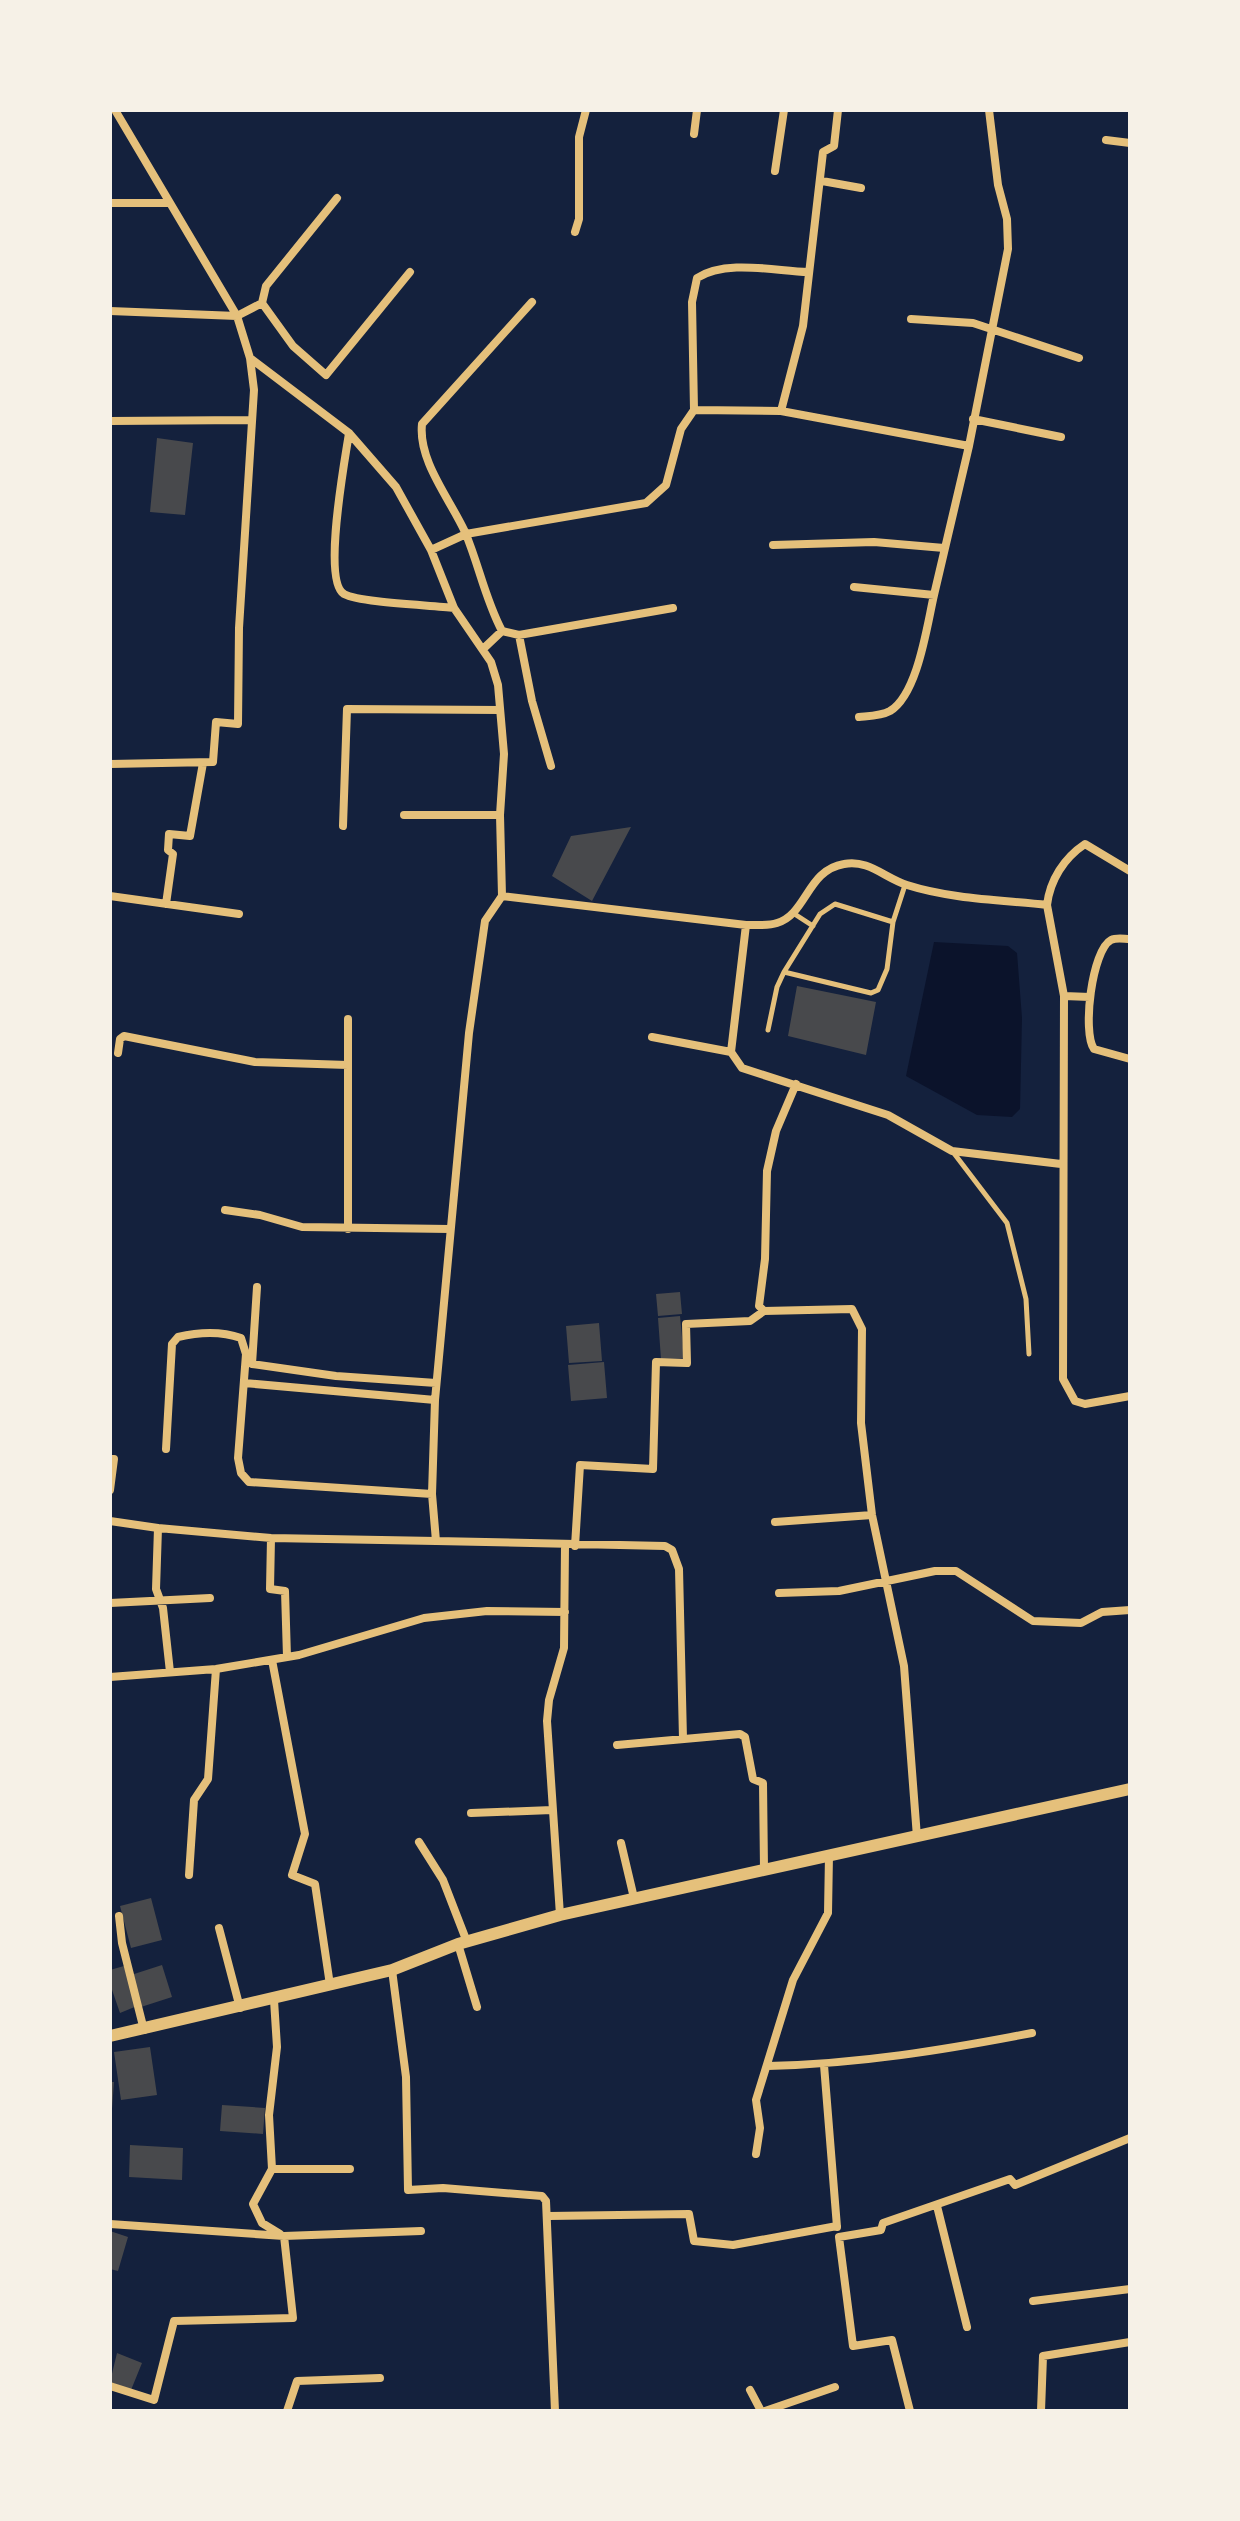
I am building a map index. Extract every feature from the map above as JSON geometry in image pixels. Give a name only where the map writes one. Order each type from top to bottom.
[{"type":"street","points":[[110,764],[213,762],[216,722],[238,724],[239,628],[254,390],[241,314],[168,203],[115,110]]},
{"type":"street","points":[[575,232],[579,219],[579,137],[586,110]]},
{"type":"street","points":[[694,134],[697,110]]},
{"type":"street","points":[[775,171],[784,110]]},
{"type":"street","points":[[781,411],[803,326],[823,152],[834,146],[838,110]]},
{"type":"street","points":[[859,717],[887,713],[903,696],[922,649],[994,330],[1008,249],[1007,219],[998,185],[989,110]]},
{"type":"street","points":[[1106,140],[1130,143]]},
{"type":"street","points":[[822,181],[861,188]]},
{"type":"street","points":[[110,311],[241,314],[260,304],[266,286],[337,198]]},
{"type":"street","points":[[110,203],[168,203]]},
{"type":"street","points":[[431,550],[466,534],[646,503],[666,485],[681,429],[694,410],[692,302],[697,278],[706,272],[730,268],[808,272]]},
{"type":"street","points":[[260,304],[293,346],[326,375],[410,272]]},
{"type":"street","points":[[500,633],[466,534],[424,451],[422,424],[532,302]]},
{"type":"street","points":[[911,319],[973,323],[1079,358]]},
{"type":"street","points":[[250,358],[349,433],[396,487],[431,550],[454,608],[486,646],[498,685],[504,754],[500,815],[502,896],[485,921],[469,1033],[436,1383],[432,1494],[436,1541]]},
{"type":"street","points":[[694,410],[781,411],[969,446]]},
{"type":"street","points":[[973,419],[1061,437]]},
{"type":"street","points":[[110,421],[250,420]]},
{"type":"street","points":[[349,433],[334,553],[336,586],[344,594],[359,598],[454,608]]},
{"type":"street","points":[[773,545],[874,542],[944,548]]},
{"type":"street","points":[[854,587],[934,595]]},
{"type":"street","points":[[486,646],[500,633],[519,635],[673,608]]},
{"type":"street","points":[[519,635],[532,701],[551,766]]},
{"type":"street","points":[[343,826],[347,709],[500,710]]},
{"type":"street","points":[[166,904],[173,854],[168,850],[169,834],[190,836],[203,763]]},
{"type":"street","points":[[404,815],[500,815]]},
{"type":"street","points":[[1130,871],[1085,844],[1066,858],[1049,891],[1047,905],[1064,996],[1061,1164],[1063,1379],[1075,1401],[1085,1404],[1130,1396]]},
{"type":"street","points":[[502,896],[746,925],[777,923],[793,913],[809,886],[826,871],[842,864],[858,863],[905,885],[969,897],[1047,905]]},
{"type":"street","points":[[110,896],[239,914]]},
{"type":"street","points":[[746,925],[731,1052],[742,1068],[888,1115],[952,1151],[1061,1164]]},
{"type":"street","points":[[1130,939],[1111,940],[1104,946],[1090,997],[1089,1042],[1100,1052],[1130,1059]]},
{"type":"street","points":[[1064,996],[1090,997]]},
{"type":"street","points":[[348,1019],[348,1229]]},
{"type":"street","points":[[118,1053],[120,1039],[124,1036],[255,1062],[348,1065]]},
{"type":"street","points":[[652,1037],[731,1052]]},
{"type":"street","points":[[764,1311],[759,1306],[765,1259],[767,1171],[776,1131],[796,1084]]},
{"type":"street","points":[[225,1210],[260,1215],[302,1227],[450,1229]]},
{"type":"street","points":[[257,1287],[252,1364],[336,1376],[436,1383]]},
{"type":"street","points":[[560,1915],[547,1721],[549,1700],[564,1648],[570,1546],[580,1465],[653,1469],[656,1362],[687,1363],[686,1324],[750,1321],[764,1311],[838,1307],[855,1312],[862,1329],[861,1423],[872,1515],[904,1666],[917,1837]]},
{"type":"street","points":[[166,1449],[169,1358],[178,1337],[196,1333],[241,1338],[246,1354],[238,1458],[241,1473],[249,1482],[432,1494]]},
{"type":"street","points":[[244,1383],[435,1400]]},
{"type":"street","points":[[110,1459],[114,1459],[115,1472],[110,1490]]},
{"type":"street","points":[[775,1522],[872,1515]]},
{"type":"street","points":[[110,1521],[271,1538],[665,1546],[677,1555],[683,1739]]},
{"type":"street","points":[[158,1528],[156,1589],[170,1672]]},
{"type":"street","points":[[271,1538],[270,1589],[285,1591],[287,1657]]},
{"type":"street","points":[[779,1593],[839,1591],[935,1571],[956,1571],[1033,1621],[1081,1623],[1102,1612],[1130,1610]]},
{"type":"street","points":[[110,1603],[210,1598]]},
{"type":"street","points":[[110,1677],[216,1669],[272,1660],[424,1618],[487,1611],[565,1612]]},
{"type":"street","points":[[272,1660],[305,1834],[292,1875],[315,1884],[330,1985]]},
{"type":"street","points":[[189,1875],[194,1800],[208,1779],[216,1669]]},
{"type":"street","points":[[617,1745],[745,1737],[753,1779],[763,1783],[764,1869]]},
{"type":"street","points":[[110,2036],[392,1970],[463,1943],[560,1915],[1130,1789]]},
{"type":"street","points":[[471,1813],[552,1810]]},
{"type":"street","points":[[419,1842],[443,1880],[463,1943],[477,2007]]},
{"type":"street","points":[[621,1843],[634,1898]]},
{"type":"street","points":[[756,2154],[760,2128],[756,2100],[793,1980],[828,1913],[829,1855]]},
{"type":"street","points":[[119,1916],[122,1943],[144,2030]]},
{"type":"street","points":[[219,1928],[240,2008]]},
{"type":"street","points":[[392,1970],[406,2077],[408,2190],[443,2188],[542,2196],[549,2216],[555,2411]]},
{"type":"street","points":[[274,2000],[277,2047],[269,2115],[272,2169],[253,2204],[262,2223],[284,2236]]},
{"type":"street","points":[[768,2066],[824,2065],[915,2055],[1032,2033]]},
{"type":"street","points":[[824,2065],[837,2226],[853,2346],[892,2340],[910,2411]]},
{"type":"street","points":[[839,2237],[881,2230],[883,2223],[1010,2179],[1015,2185],[1130,2138]]},
{"type":"street","points":[[272,2169],[350,2169]]},
{"type":"street","points":[[937,2206],[967,2327]]},
{"type":"street","points":[[549,2216],[689,2214],[694,2241],[733,2245],[837,2226]]},
{"type":"street","points":[[110,2224],[284,2236],[421,2231]]},
{"type":"street","points":[[110,2386],[154,2400],[174,2321],[293,2318],[284,2236]]},
{"type":"street","points":[[1033,2301],[1130,2289]]},
{"type":"street","points":[[1041,2411],[1043,2356],[1130,2342]]},
{"type":"street","points":[[287,2411],[297,2381],[380,2378]]},
{"type":"street","points":[[750,2390],[763,2411],[835,2387]]},
{"type":"lane","points":[[784,972],[871,993],[878,990],[887,969],[893,922],[905,885]]},
{"type":"lane","points":[[768,1030],[777,987],[820,914],[835,904],[893,922]]},
{"type":"lane","points":[[793,913],[813,926]]},
{"type":"lane","points":[[952,1151],[1007,1223],[1026,1299],[1029,1354]]},
{"type":"water","points":[[934,942],[1008,946],[1017,953],[1022,1018],[1020,1109],[1012,1117],[977,1115],[906,1076]]},
{"type":"building","points":[[157,438],[193,443],[185,515],[150,512]]},
{"type":"building","points":[[631,827],[592,901],[552,876],[571,836]]},
{"type":"building","points":[[797,986],[876,1002],[866,1055],[788,1036]]},
{"type":"building","points":[[680,1292],[682,1314],[658,1316],[656,1294]]},
{"type":"building","points":[[680,1316],[684,1358],[661,1359],[658,1318]]},
{"type":"building","points":[[599,1323],[602,1361],[569,1363],[566,1326]]},
{"type":"building","points":[[604,1362],[607,1398],[571,1401],[568,1365]]},
{"type":"building","points":[[151,1898],[162,1940],[131,1948],[120,1906]]},
{"type":"building","points":[[162,1965],[172,1997],[141,2007],[131,1975]]},
{"type":"building","points":[[124,1966],[137,2006],[120,2013],[110,1984],[110,1970]]},
{"type":"building","points":[[150,2047],[157,2095],[121,2100],[114,2052]]},
{"type":"building","points":[[110,2082],[114,2082],[112,2109],[110,2109]]},
{"type":"building","points":[[222,2105],[265,2108],[263,2134],[220,2131]]},
{"type":"building","points":[[130,2145],[183,2148],[182,2180],[129,2177]]},
{"type":"building","points":[[110,2231],[128,2237],[118,2271],[110,2269]]},
{"type":"building","points":[[117,2353],[142,2363],[131,2390],[110,2382]]}]
